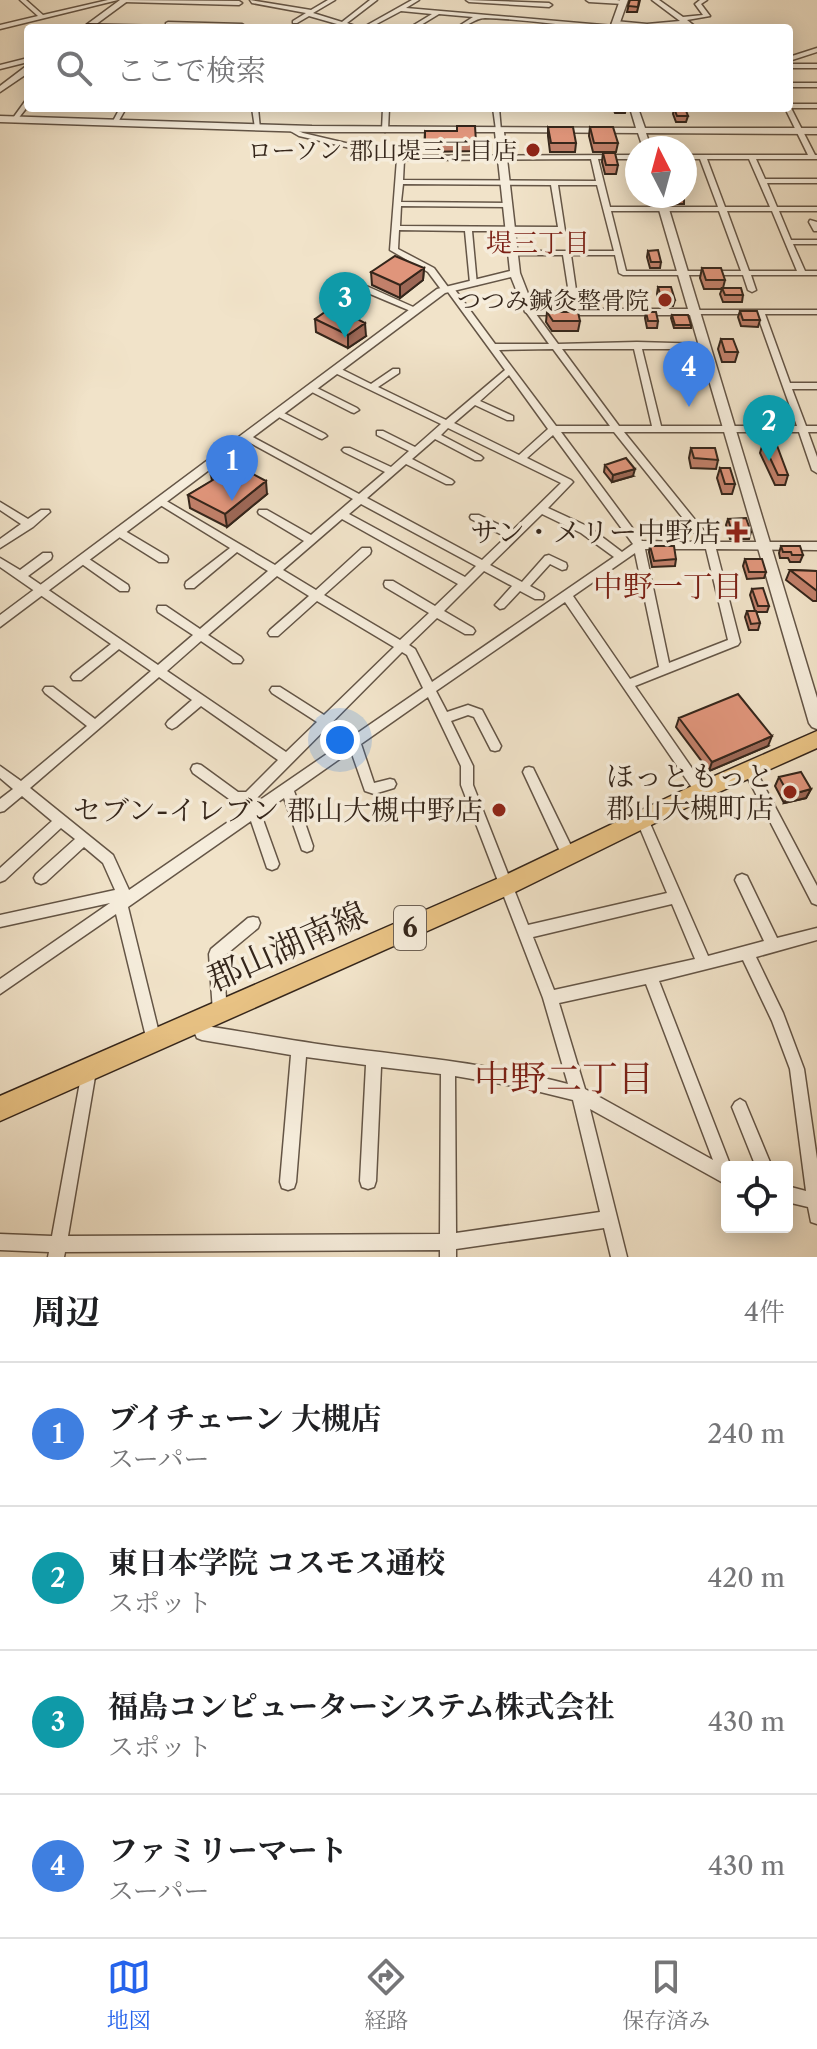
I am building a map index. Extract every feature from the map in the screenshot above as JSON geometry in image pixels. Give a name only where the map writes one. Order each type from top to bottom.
[{"type":"main road","name":"郡山湖南線","points":[[0,1109],[507,885],[817,739]]},
{"type":"street","points":[[23,0],[46,24]]},
{"type":"street","points":[[74,0],[83,8]]},
{"type":"street","points":[[0,27],[112,0]]},
{"type":"street","points":[[91,24],[124,0],[253,1],[344,23],[372,1]]},
{"type":"street","points":[[309,0],[330,1]]},
{"type":"street","points":[[357,0],[372,1]]},
{"type":"street","points":[[397,0],[392,5],[401,8],[564,24]]},
{"type":"street","points":[[372,24],[416,0]]},
{"type":"street","points":[[469,0],[550,3],[543,20]]},
{"type":"street","points":[[589,0],[624,1],[614,24]]},
{"type":"street","points":[[655,0],[689,24]]},
{"type":"street","points":[[619,24],[707,16],[698,4],[704,0]]},
{"type":"street","points":[[168,24],[181,1]]},
{"type":"street","points":[[295,22],[330,1]]},
{"type":"street","points":[[239,3],[242,24]]},
{"type":"street","points":[[53,7],[60,13]]},
{"type":"street","points":[[362,9],[389,15]]},
{"type":"street","points":[[418,24],[438,12]]},
{"type":"street","points":[[466,24],[479,16]]},
{"type":"street","points":[[521,18],[522,24]]},
{"type":"street","points":[[330,24],[335,20]]},
{"type":"street","points":[[793,58],[817,50]]},
{"type":"street","points":[[2,64],[24,61]]},
{"type":"street","points":[[793,66],[817,66]]},
{"type":"street","points":[[0,90],[24,72]]},
{"type":"street","points":[[793,85],[817,85]]},
{"type":"street","points":[[793,107],[817,106]]},
{"type":"street","points":[[15,119],[24,107]]},
{"type":"street","points":[[115,123],[121,112]]},
{"type":"street","points":[[256,112],[258,128]]},
{"type":"street","points":[[385,130],[386,112]]},
{"type":"street","points":[[497,112],[515,273],[530,312],[616,428],[710,545],[734,642],[627,685]]},
{"type":"street","points":[[635,112],[644,136]]},
{"type":"street","points":[[790,112],[815,157]]},
{"type":"street","points":[[0,119],[290,129],[817,131]]},
{"type":"street","points":[[290,129],[301,135],[401,158],[625,157]]},
{"type":"street","points":[[594,157],[623,273],[817,273]]},
{"type":"street","points":[[697,157],[815,157]]},
{"type":"street","points":[[703,157],[752,290]]},
{"type":"street","points":[[752,157],[802,273]]},
{"type":"street","points":[[401,158],[394,250],[431,270],[448,289],[639,545],[665,670]]},
{"type":"street","points":[[763,181],[817,181]]},
{"type":"street","points":[[399,182],[601,183]]},
{"type":"street","points":[[395,228],[562,229],[554,183]]},
{"type":"street","points":[[398,204],[507,205]]},
{"type":"street","points":[[697,206],[817,209]]},
{"type":"street","points":[[607,209],[625,207]]},
{"type":"street","points":[[664,208],[817,723]]},
{"type":"street","points":[[468,228],[474,283]]},
{"type":"street","points":[[789,242],[817,242]]},
{"type":"street","points":[[512,253],[617,253]]},
{"type":"street","points":[[567,253],[575,311]]},
{"type":"street","points":[[0,622],[416,310],[448,289],[515,273]]},
{"type":"street","points":[[359,286],[416,310]]},
{"type":"street","points":[[530,312],[817,312]]},
{"type":"street","points":[[760,312],[817,470]]},
{"type":"street","points":[[637,345],[657,428]]},
{"type":"street","points":[[492,347],[705,346]]},
{"type":"street","points":[[249,798],[568,482],[336,370]]},
{"type":"street","points":[[0,807],[510,370]]},
{"type":"street","points":[[372,387],[396,371]]},
{"type":"street","points":[[787,386],[817,386]]},
{"type":"street","points":[[311,388],[354,410]]},
{"type":"street","points":[[473,401],[510,418]]},
{"type":"street","points":[[278,413],[322,436]]},
{"type":"street","points":[[520,459],[554,429],[817,429]]},
{"type":"street","points":[[380,433],[416,451]]},
{"type":"street","points":[[434,435],[478,458]]},
{"type":"street","points":[[246,437],[539,596]]},
{"type":"street","points":[[347,450],[391,471]]},
{"type":"street","points":[[405,460],[449,482]]},
{"type":"street","points":[[160,501],[413,654],[467,766],[467,785],[550,998],[579,1094],[619,1257]]},
{"type":"street","points":[[0,505],[29,524]]},
{"type":"street","points":[[541,509],[585,530],[622,557]]},
{"type":"street","points":[[0,544],[45,512]]},
{"type":"street","points":[[263,512],[311,540]]},
{"type":"street","points":[[341,514],[466,583]]},
{"type":"street","points":[[475,517],[513,536]]},
{"type":"street","points":[[120,532],[163,559]]},
{"type":"street","points":[[0,987],[639,545],[817,546]]},
{"type":"street","points":[[190,585],[236,548]]},
{"type":"street","points":[[274,633],[366,551]]},
{"type":"street","points":[[20,576],[47,556]]},
{"type":"street","points":[[83,559],[124,588]]},
{"type":"street","points":[[500,605],[549,559],[562,566]]},
{"type":"street","points":[[0,562],[287,759]]},
{"type":"street","points":[[389,584],[435,614],[469,631]]},
{"type":"street","points":[[567,596],[701,791]]},
{"type":"street","points":[[162,609],[237,660]]},
{"type":"street","points":[[77,677],[119,643]]},
{"type":"street","points":[[49,690],[96,726]]},
{"type":"street","points":[[276,690],[326,722]]},
{"type":"street","points":[[172,724],[201,699]]},
{"type":"street","points":[[444,718],[468,710],[478,713],[495,746]]},
{"type":"street","points":[[354,742],[369,787],[374,789],[390,784]]},
{"type":"street","points":[[197,769],[236,797],[249,798]]},
{"type":"street","points":[[749,769],[817,899]]},
{"type":"street","points":[[0,771],[115,868],[154,1042]]},
{"type":"street","points":[[529,772],[569,856]]},
{"type":"street","points":[[287,789],[307,846]]},
{"type":"street","points":[[249,798],[272,864]]},
{"type":"street","points":[[0,876],[61,820]]},
{"type":"street","points":[[643,821],[704,964]]},
{"type":"street","points":[[41,878],[84,839]]},
{"type":"street","points":[[742,880],[773,945]]},
{"type":"street","points":[[525,932],[676,897]]},
{"type":"street","points":[[0,921],[124,900]]},
{"type":"street","points":[[220,1013],[216,954],[253,923]]},
{"type":"street","points":[[550,998],[704,964],[817,934]]},
{"type":"street","points":[[746,952],[778,1018],[797,1069],[816,1209]]},
{"type":"street","points":[[650,975],[721,1161]]},
{"type":"street","points":[[197,1023],[202,1033],[448,1067],[579,1094],[721,1174]]},
{"type":"street","points":[[288,1182],[299,1048]]},
{"type":"street","points":[[368,1181],[374,1059]]},
{"type":"street","points":[[448,1067],[448,1250]]},
{"type":"street","points":[[57,1251],[89,1071]]},
{"type":"street","points":[[740,1107],[762,1161]]},
{"type":"street","points":[[793,1197],[816,1209]]},
{"type":"street","points":[[0,1242],[57,1251],[448,1250],[609,1219]]},
{"type":"building","points":[[630,0],[639,0],[638,7],[628,6]]},
{"type":"building","points":[[676,112],[686,112],[688,116],[677,116]]},
{"type":"building","points":[[457,126],[475,126],[476,142],[425,143],[425,131],[457,131]]},
{"type":"building","points":[[548,127],[573,127],[576,143],[551,143]]},
{"type":"building","points":[[590,127],[613,127],[618,143],[594,143]]},
{"type":"building","points":[[603,153],[615,153],[618,165],[606,165]]},
{"type":"building","points":[[658,250],[661,262],[651,262],[648,251]]},
{"type":"building","points":[[395,256],[424,268],[400,285],[371,272]]},
{"type":"building","points":[[702,268],[721,268],[725,280],[706,280]]},
{"type":"building","points":[[658,287],[671,287],[675,300],[662,300]]},
{"type":"building","points":[[722,288],[741,288],[743,295],[725,295]]},
{"type":"building","points":[[740,311],[757,311],[760,320],[743,320]]},
{"type":"building","points":[[325,312],[338,318],[346,313],[365,323],[348,335],[315,319]]},
{"type":"building","points":[[547,312],[578,312],[580,321],[553,321]]},
{"type":"building","points":[[646,312],[656,312],[658,321],[648,321]]},
{"type":"building","points":[[672,315],[688,315],[691,325],[675,325]]},
{"type":"building","points":[[721,339],[733,339],[738,352],[725,352]]},
{"type":"building","points":[[763,443],[776,443],[788,475],[778,475]]},
{"type":"building","points":[[691,448],[715,448],[718,460],[694,458]]},
{"type":"building","points":[[626,458],[635,469],[613,475],[605,465]]},
{"type":"building","points":[[226,463],[266,481],[225,514],[188,495],[216,478],[211,475]]},
{"type":"building","points":[[720,468],[730,468],[735,484],[725,484]]},
{"type":"building","points":[[746,518],[751,532],[732,532],[728,519]]},
{"type":"building","points":[[650,546],[674,546],[676,559],[654,561]]},
{"type":"building","points":[[781,546],[800,546],[803,555],[783,552]]},
{"type":"building","points":[[745,559],[762,559],[766,572],[749,572]]},
{"type":"building","points":[[790,570],[817,571],[817,591]]},
{"type":"building","points":[[763,588],[769,606],[758,606],[752,589]]},
{"type":"building","points":[[747,611],[756,611],[760,623],[751,624]]},
{"type":"building","points":[[738,694],[772,736],[712,762],[679,718]]},
{"type":"building","points":[[801,772],[811,789],[789,795],[779,777]]},
{"type":"place","name":"ローソン 郡山堤三丁目店","points":[[533,150]]},
{"type":"place","name":"つつみ鍼灸整骨院","points":[[665,300]]},
{"type":"place","name":"福島コンピューターシステム株式会社","points":[[345,338]]},
{"type":"place","name":"ファミリーマート","points":[[689,407]]},
{"type":"place","name":"東日本学院 コスモス通校","points":[[769,461]]},
{"type":"place","name":"ブイチェーン 大槻店","points":[[232,501]]},
{"type":"place","name":"サン・メリー中野店","points":[[737,532]]},
{"type":"place","name":"ほっともっと 郡山大槻町店","points":[[790,792]]},
{"type":"place","name":"セブン-イレブン 郡山大槻中野店","points":[[499,810]]},
{"type":"district","name":"堤三丁目","points":[[538,243]]},
{"type":"district","name":"中野一丁目","points":[[668,586]]},
{"type":"district","name":"中野二丁目","points":[[564,1078]]}]
